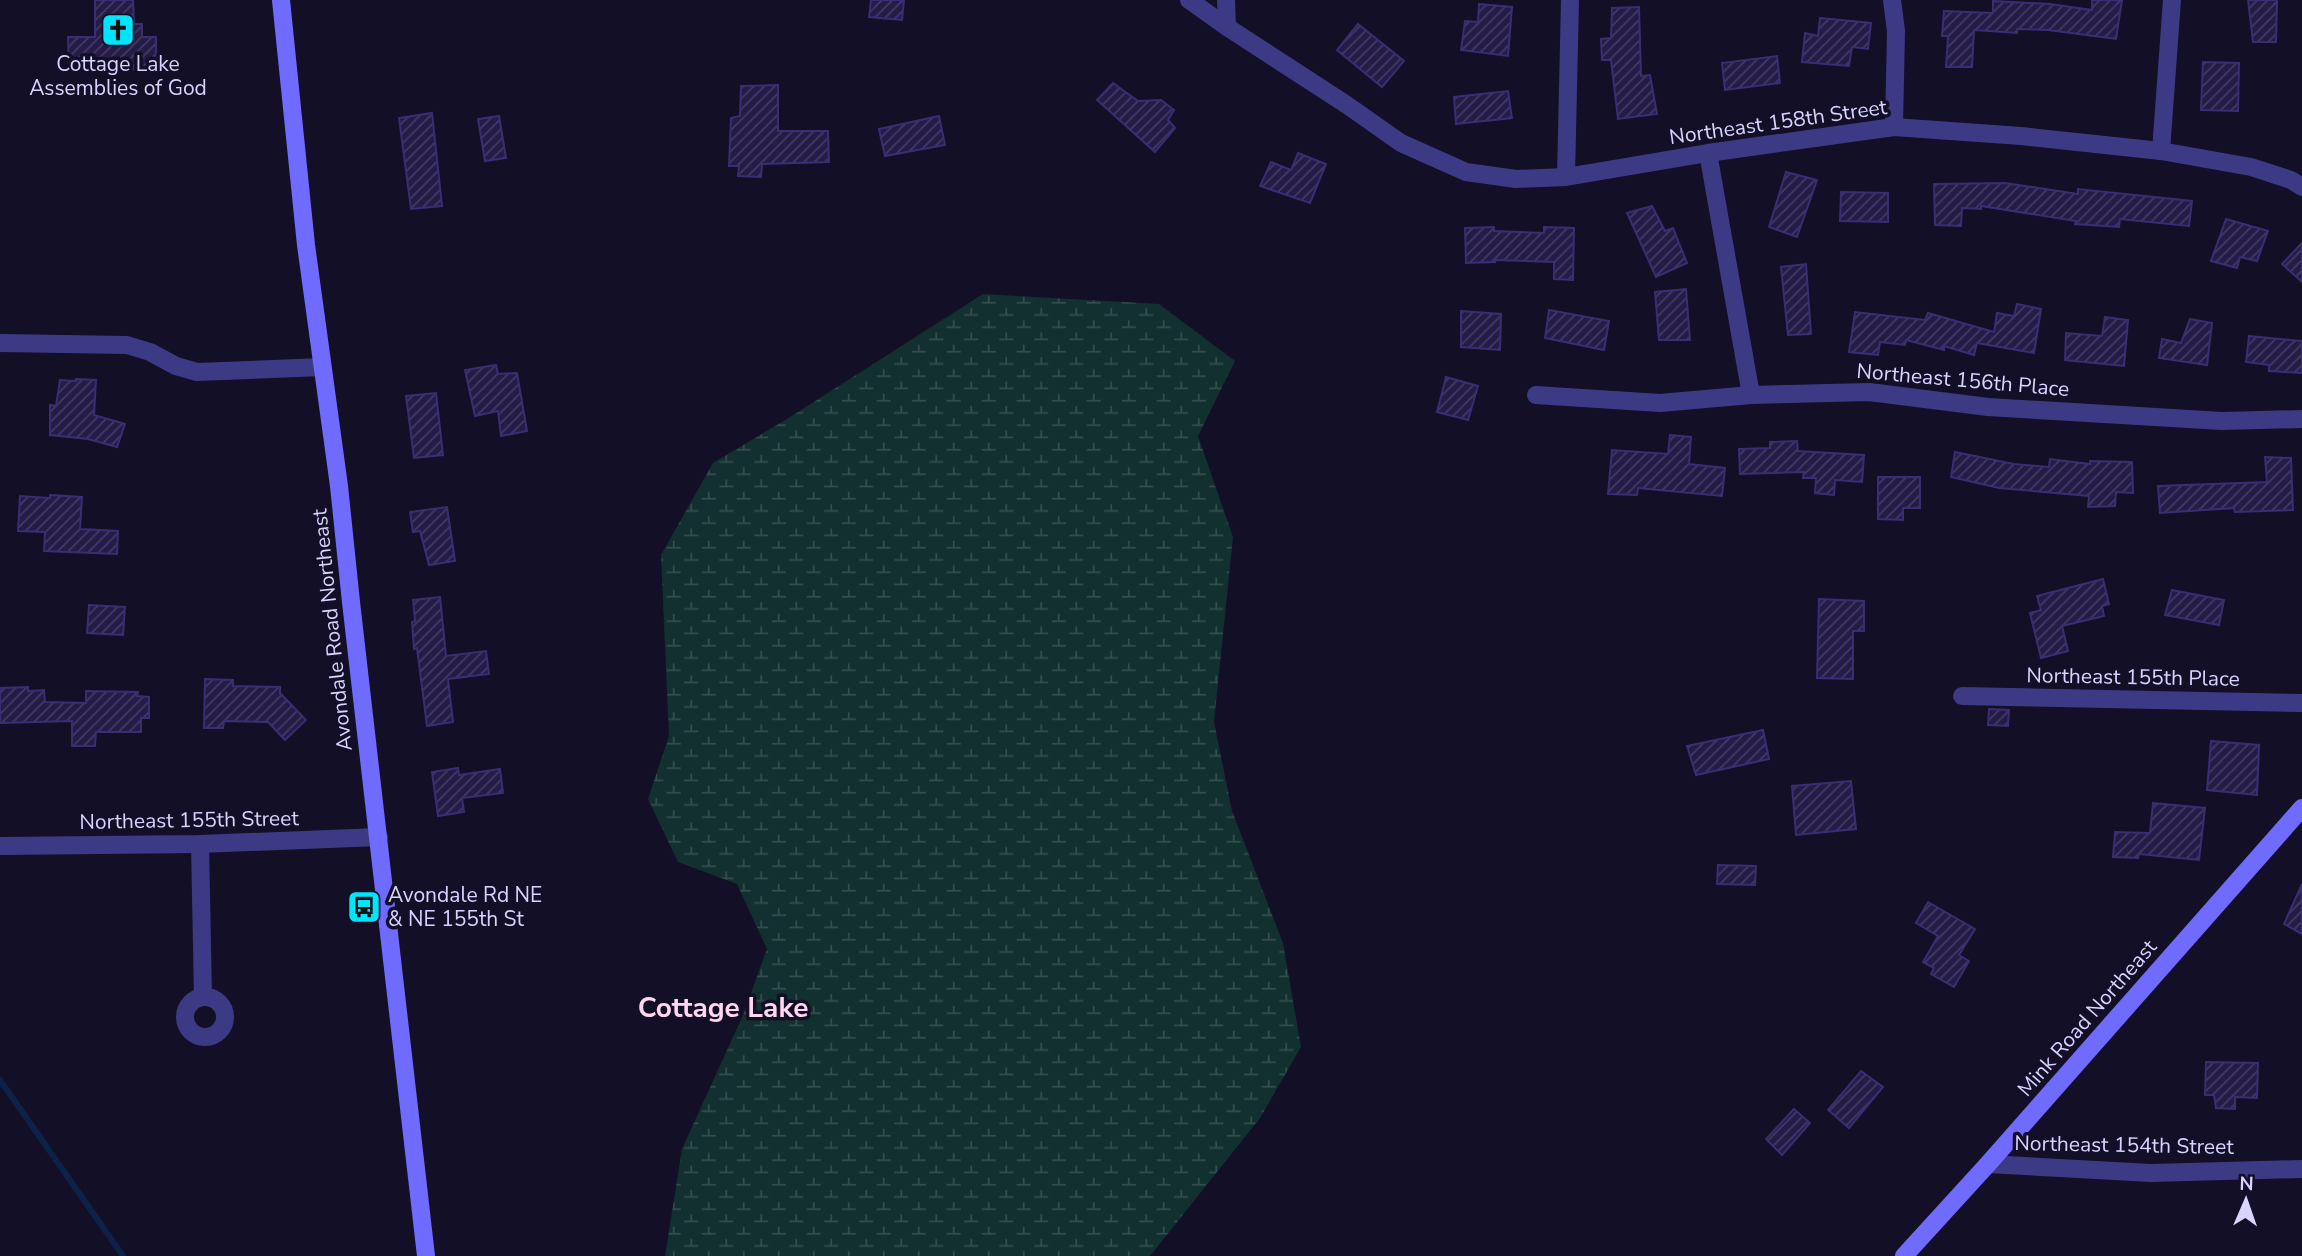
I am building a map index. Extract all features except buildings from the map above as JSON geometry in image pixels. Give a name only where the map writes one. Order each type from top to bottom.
[{"type":"main road","name":"Avondale Road Northeast","points":[[281,0],[296,157],[339,486],[426,1256]]},
{"type":"main road","name":"Mink Road Northeast","points":[[1904,1256],[2302,808]]},
{"type":"street","name":"Northeast 158th Street","points":[[1189,0],[1401,143],[1466,172],[1516,179],[1566,177],[1708,153],[1894,127],[2021,136],[2161,151],[2251,167],[2291,180],[2302,187]]},
{"type":"street","points":[[1226,0],[1227,27]]},
{"type":"street","points":[[1566,177],[1570,0]]},
{"type":"street","points":[[1892,0],[1896,31],[1894,127]]},
{"type":"street","points":[[2161,151],[2172,0]]},
{"type":"street","points":[[1708,153],[1751,395]]},
{"type":"street","points":[[0,343],[127,345],[197,372],[322,367]]},
{"type":"street","name":"Northeast 156th Place","points":[[1536,395],[1660,403],[1751,395],[1869,392],[1988,407],[2222,421],[2302,419]]},
{"type":"street","name":"Northeast 155th Place","points":[[1962,696],[2302,703]]},
{"type":"street","name":"Northeast 155th Street","points":[[0,846],[200,844],[379,837]]},
{"type":"street","points":[[200,844],[203,997]]},
{"type":"street","name":"Northeast 154th Street","points":[[1988,1164],[2151,1173],[2299,1173]]},
{"type":"green space","points":[[983,294],[1159,304],[1235,361],[1198,436],[1233,537],[1214,722],[1232,811],[1283,943],[1301,1047],[1260,1118],[1150,1256],[665,1256],[682,1149],[743,1015],[767,949],[737,884],[678,862],[648,799],[669,736],[661,555],[713,463]]},
{"type":"waterway","points":[[0,1080],[123,1256]]},
{"type":"place","name":"Cottage Lake Assemblies of God","points":[[118,30]]},
{"type":"place","name":"Avondale Rd NE & NE 155th St","points":[[364,907]]},
{"type":"district","name":"Cottage Lake","points":[[723,1008]]}]
